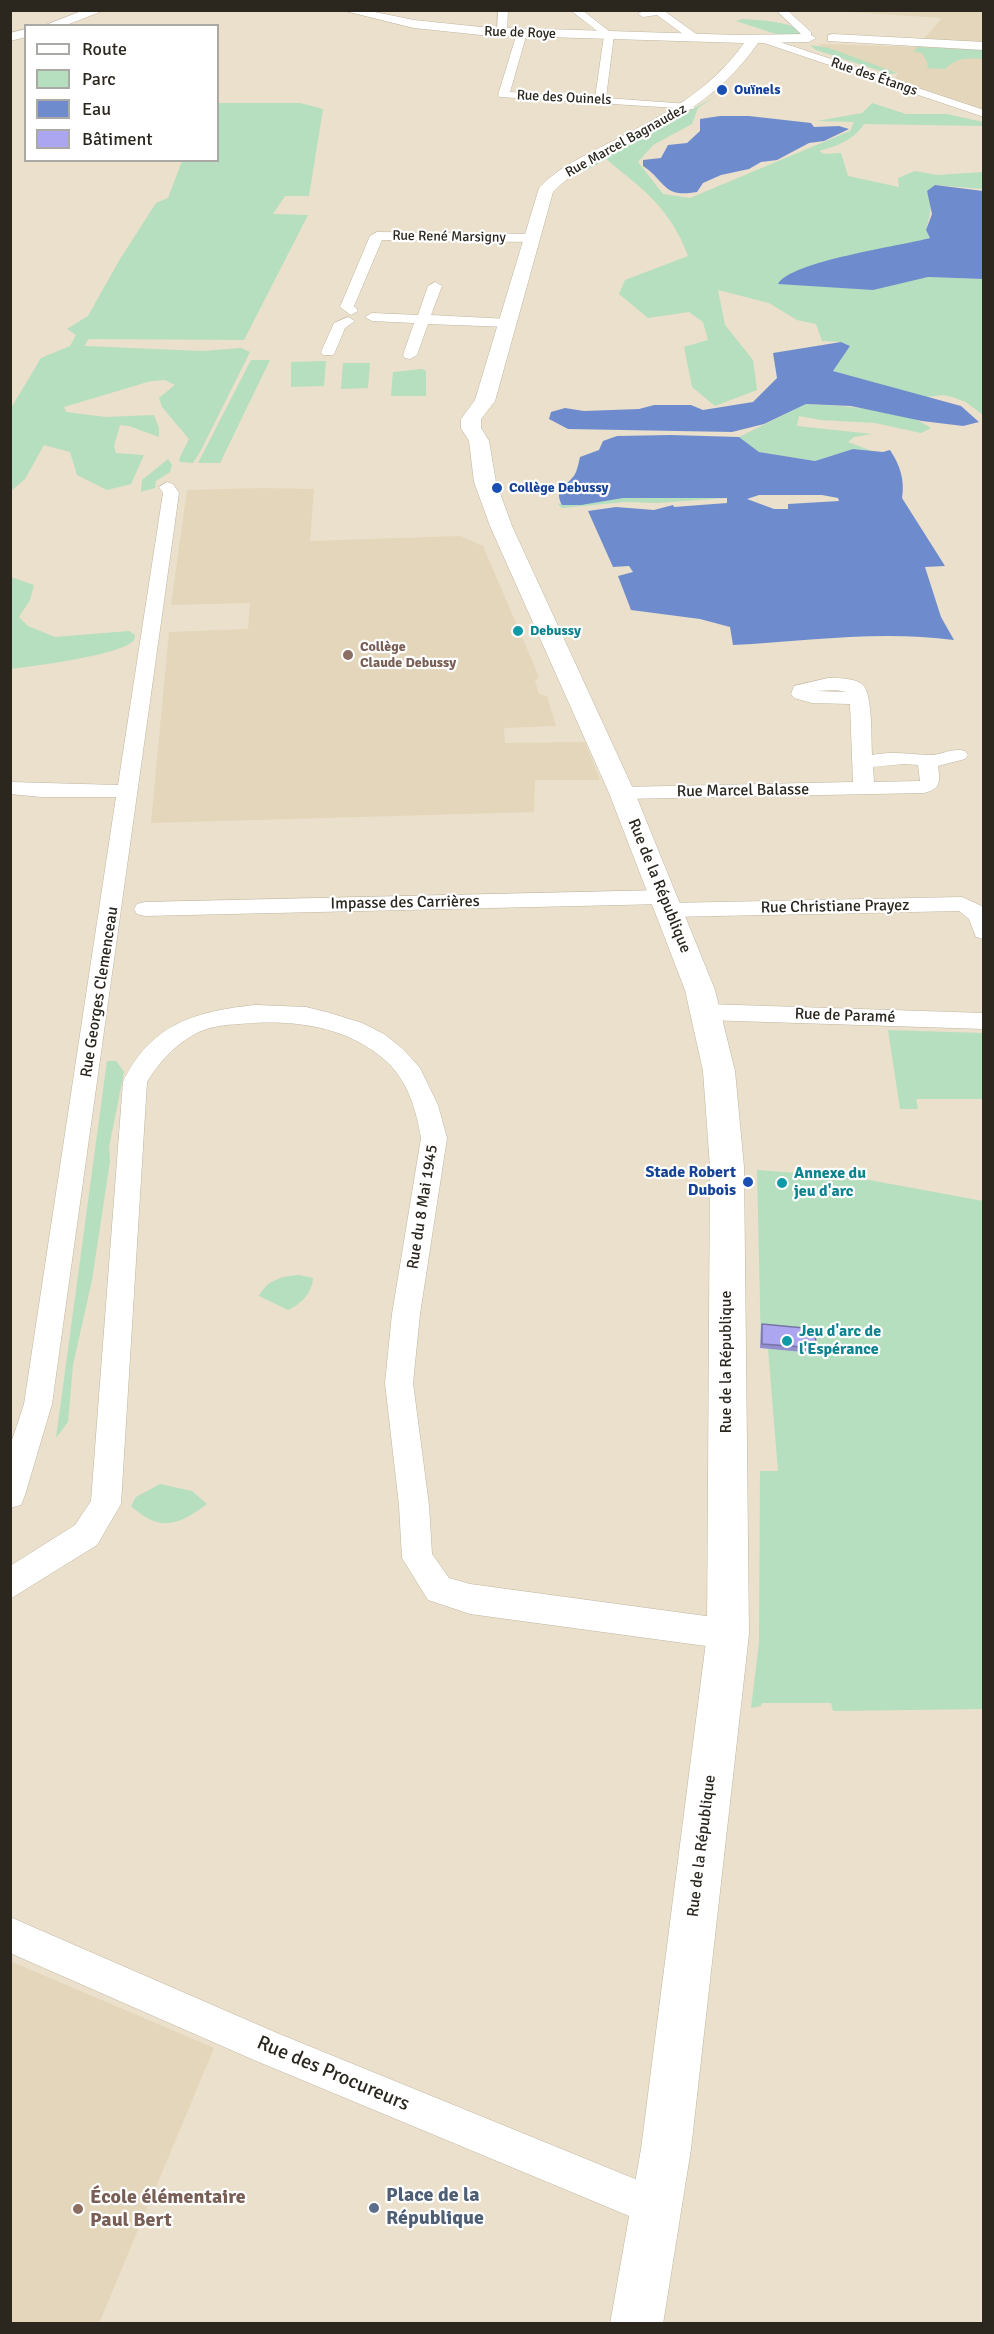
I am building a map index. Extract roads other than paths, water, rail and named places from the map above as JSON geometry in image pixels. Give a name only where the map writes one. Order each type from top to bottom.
[{"type":"street","points":[[55,24],[99,10]]},
{"type":"street","name":"Rue de Roye","points":[[347,10],[415,26],[502,33],[759,40],[811,34],[823,40],[833,38],[984,46]]},
{"type":"street","points":[[502,33],[504,10]]},
{"type":"street","points":[[575,10],[609,35],[600,100]]},
{"type":"street","points":[[781,10],[811,34]]},
{"type":"street","points":[[643,14],[659,12],[695,38]]},
{"type":"street","name":"Rue des Ouinels","points":[[522,33],[504,95],[689,106]]},
{"type":"street","name":"Rue Marcel Bagnaudez","points":[[496,362],[545,191],[551,183],[567,171],[689,106],[723,81],[759,40]]},
{"type":"street","name":"Rue des Étangs","points":[[759,40],[984,114]]},
{"type":"street","name":"Rue René Marsigny","points":[[328,352],[339,326],[350,316],[346,307],[377,236],[532,238]]},
{"type":"street","points":[[410,355],[435,286]]},
{"type":"street","points":[[350,316],[365,310],[372,313],[372,317],[508,323]]},
{"type":"street","name":"Rue de la République","points":[[496,362],[485,400],[489,423],[478,441],[485,483],[501,526],[622,793],[706,1011],[719,1071],[727,1167],[728,1634],[658,2208],[636,2324]]},
{"type":"street","name":"Rue Georges Clemenceau","points":[[10,1495],[39,1404],[171,493],[167,487]]},
{"type":"street","points":[[859,698],[864,788]]},
{"type":"street","points":[[862,764],[876,759],[920,758],[928,762],[958,755]]},
{"type":"street","name":"Rue Marcel Balasse","points":[[622,793],[924,787],[930,784],[928,762]]},
{"type":"street","points":[[10,788],[41,791],[129,790]]},
{"type":"street","name":"Impasse des Carrières","points":[[145,909],[666,904]]},
{"type":"street","name":"Rue Christiane Prayez","points":[[666,904],[962,904],[973,908],[980,915],[984,932]]},
{"type":"street","name":"Rue du 8 Mai 1945","points":[[10,1584],[86,1535],[106,1504],[130,1133],[136,1079],[158,1051],[182,1030],[209,1019],[264,1011],[305,1013],[346,1027],[394,1056],[410,1073],[429,1111],[434,1138],[406,1314],[399,1383],[414,1505],[417,1558],[426,1575],[439,1590],[470,1599],[728,1634]]},
{"type":"street","name":"Rue de Paramé","points":[[706,1011],[984,1021]]},
{"type":"street","name":"Rue des Procureurs","points":[[10,1935],[278,2052],[658,2208]]},
{"type":"water","points":[[749,116],[811,123],[814,127],[839,126],[849,129],[824,141],[809,143],[777,160],[761,162],[749,169],[721,175],[703,183],[697,192],[671,191],[643,166],[643,160],[661,158],[668,145],[687,143],[700,131],[700,119]]},
{"type":"water","points":[[935,185],[983,191],[983,279],[928,277],[873,290],[778,284],[787,276],[803,268],[824,261],[930,238],[926,230],[932,214],[927,191]]},
{"type":"water","points":[[841,342],[850,346],[833,371],[961,406],[979,422],[963,426],[922,421],[851,406],[806,404],[764,424],[732,432],[568,429],[549,419],[551,412],[565,408],[584,411],[639,409],[654,405],[691,405],[703,410],[753,402],[777,378],[773,353]]},
{"type":"water","points":[[617,436],[739,437],[759,452],[815,461],[853,449],[883,452],[890,450],[901,473],[902,498],[945,566],[925,567],[941,617],[954,640],[871,636],[733,645],[730,627],[700,619],[631,610],[618,576],[633,572],[629,566],[613,567],[588,511],[616,507],[654,510],[673,505],[674,507],[727,503],[727,498],[623,498],[581,505],[562,505],[559,499],[560,490],[573,477],[580,457],[599,450],[603,441]],"holes":[[[759,495],[822,495],[838,498],[839,501],[788,504],[788,509],[774,509],[747,499]]]},
{"type":"place","name":"Ouïnels","points":[[722,90]]},
{"type":"place","name":"Collège Debussy","points":[[497,488]]},
{"type":"place","name":"Debussy","points":[[518,631]]},
{"type":"place","name":"Collège Claude Debussy","points":[[348,655]]},
{"type":"place","name":"Stade Robert Dubois","points":[[748,1182]]},
{"type":"place","name":"Annexe du jeu d'arc","points":[[782,1183]]},
{"type":"place","name":"Jeu d'arc de l'Espérance","points":[[787,1341]]},
{"type":"place","name":"Place de la République","points":[[374,2208]]},
{"type":"place","name":"École élémentaire Paul Bert","points":[[78,2209]]}]
